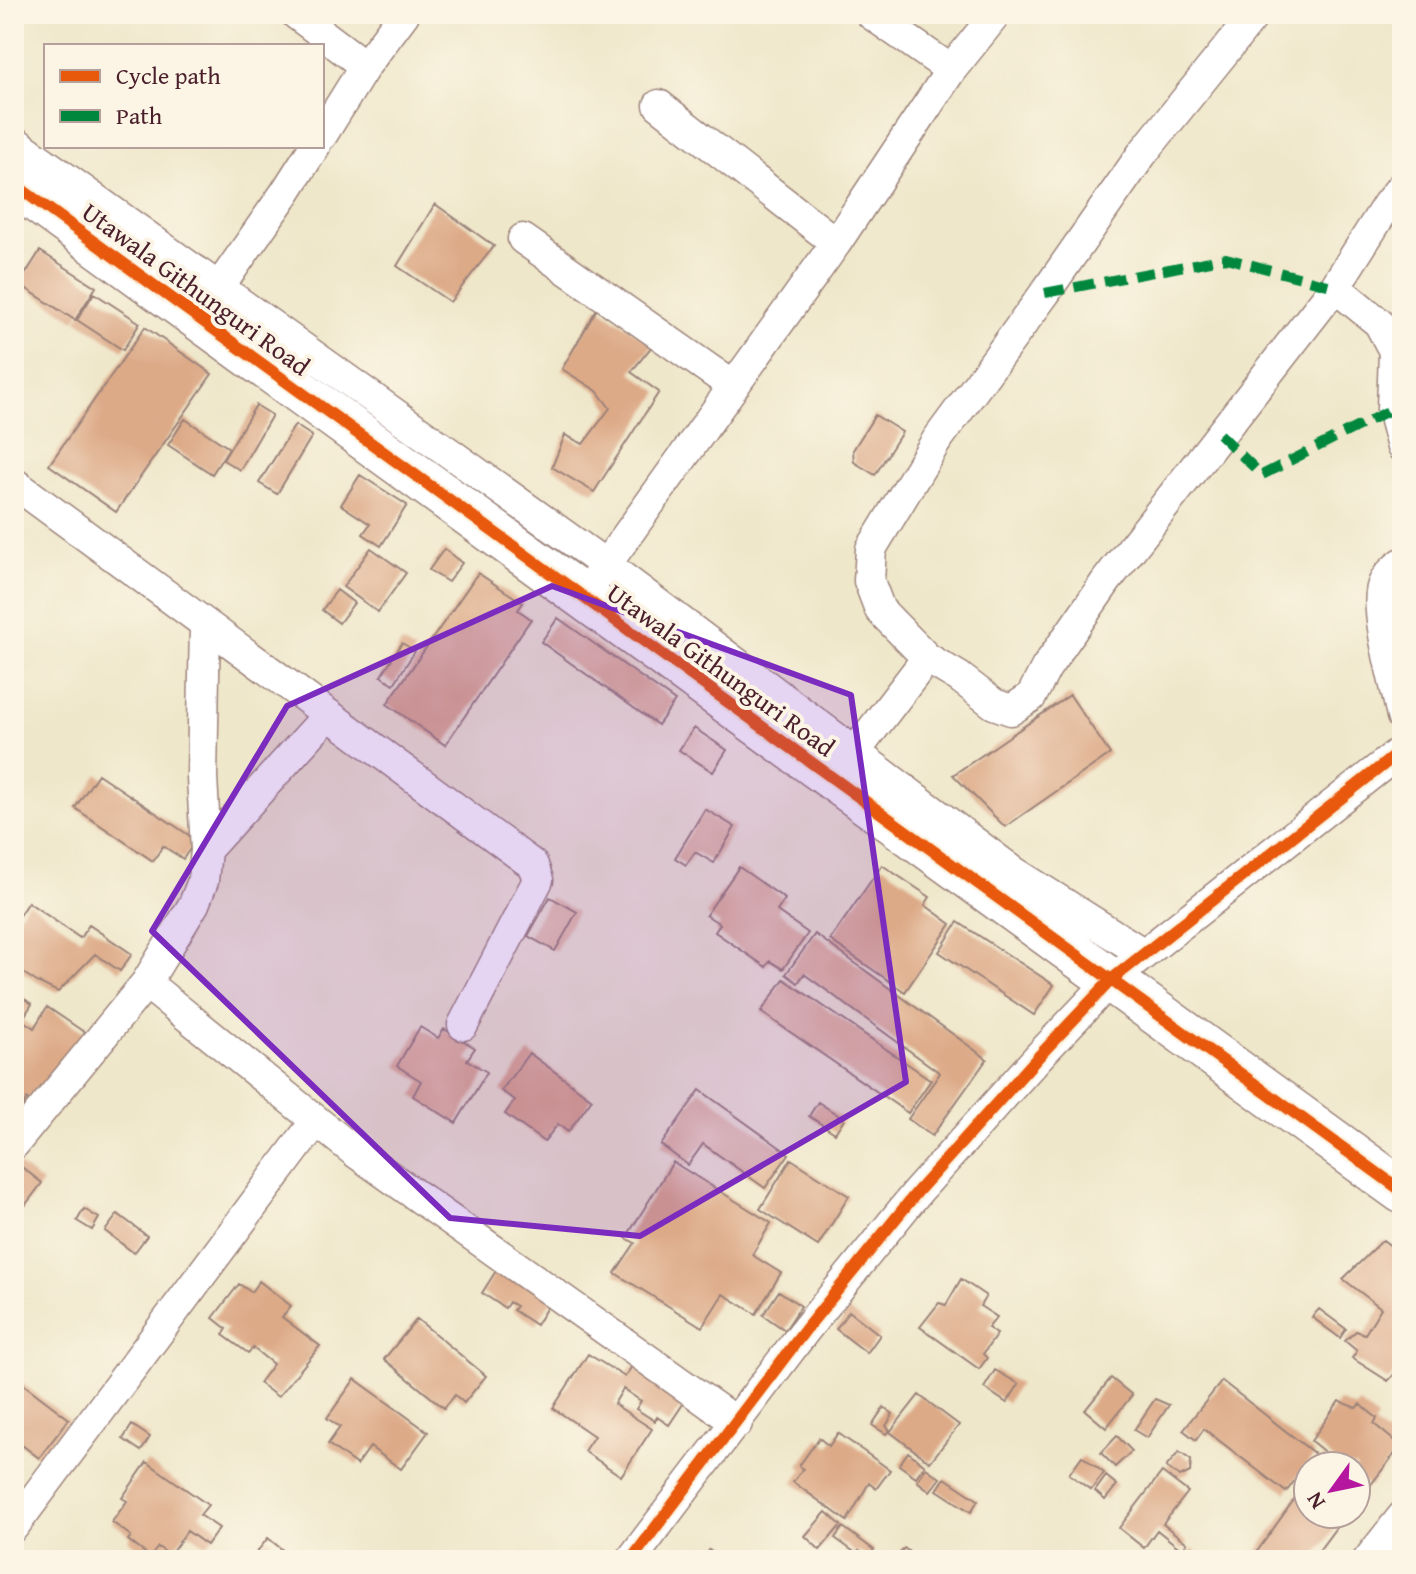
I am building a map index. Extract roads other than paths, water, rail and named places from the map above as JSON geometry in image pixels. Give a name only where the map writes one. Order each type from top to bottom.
[{"type":"street","points":[[296,14],[365,66]]},
{"type":"street","points":[[324,132],[365,66],[404,14]]},
{"type":"street","points":[[871,14],[951,70]]},
{"type":"street","points":[[996,14],[951,70],[836,243],[594,581],[855,752],[1014,872],[1127,967]]},
{"type":"street","points":[[1255,14],[1142,154],[937,440],[871,549],[869,581],[880,610],[927,658],[959,677],[994,704],[1011,710],[1031,697],[1046,668],[1107,580],[1335,287],[1402,186]]},
{"type":"street","points":[[659,105],[836,243]]},
{"type":"street","points":[[14,141],[208,303],[314,148]]},
{"type":"street","name":"Utawala Githunguri Road","points":[[14,184],[208,303],[1127,967],[1402,1191]]},
{"type":"street","points":[[523,239],[733,386]]},
{"type":"street","points":[[1335,287],[1379,323],[1394,351],[1392,409],[1402,447]]},
{"type":"street","points":[[14,483],[533,865],[538,880],[463,1025]]},
{"type":"street","points":[[1402,563],[1391,572],[1380,591],[1382,620],[1402,716]]},
{"type":"street","points":[[14,1144],[146,983],[194,904],[203,881],[206,850],[202,777],[205,624]]},
{"type":"street","points":[[855,752],[927,658]]},
{"type":"street","points":[[206,850],[328,715]]},
{"type":"street","points":[[631,1560],[806,1329],[918,1191],[1040,1055],[1127,967],[1402,750]]},
{"type":"street","points":[[146,983],[355,1152],[737,1423]]},
{"type":"street","points":[[14,1526],[316,1121]]},
{"type":"street","points":[[1368,1560],[1402,1517]]}]
